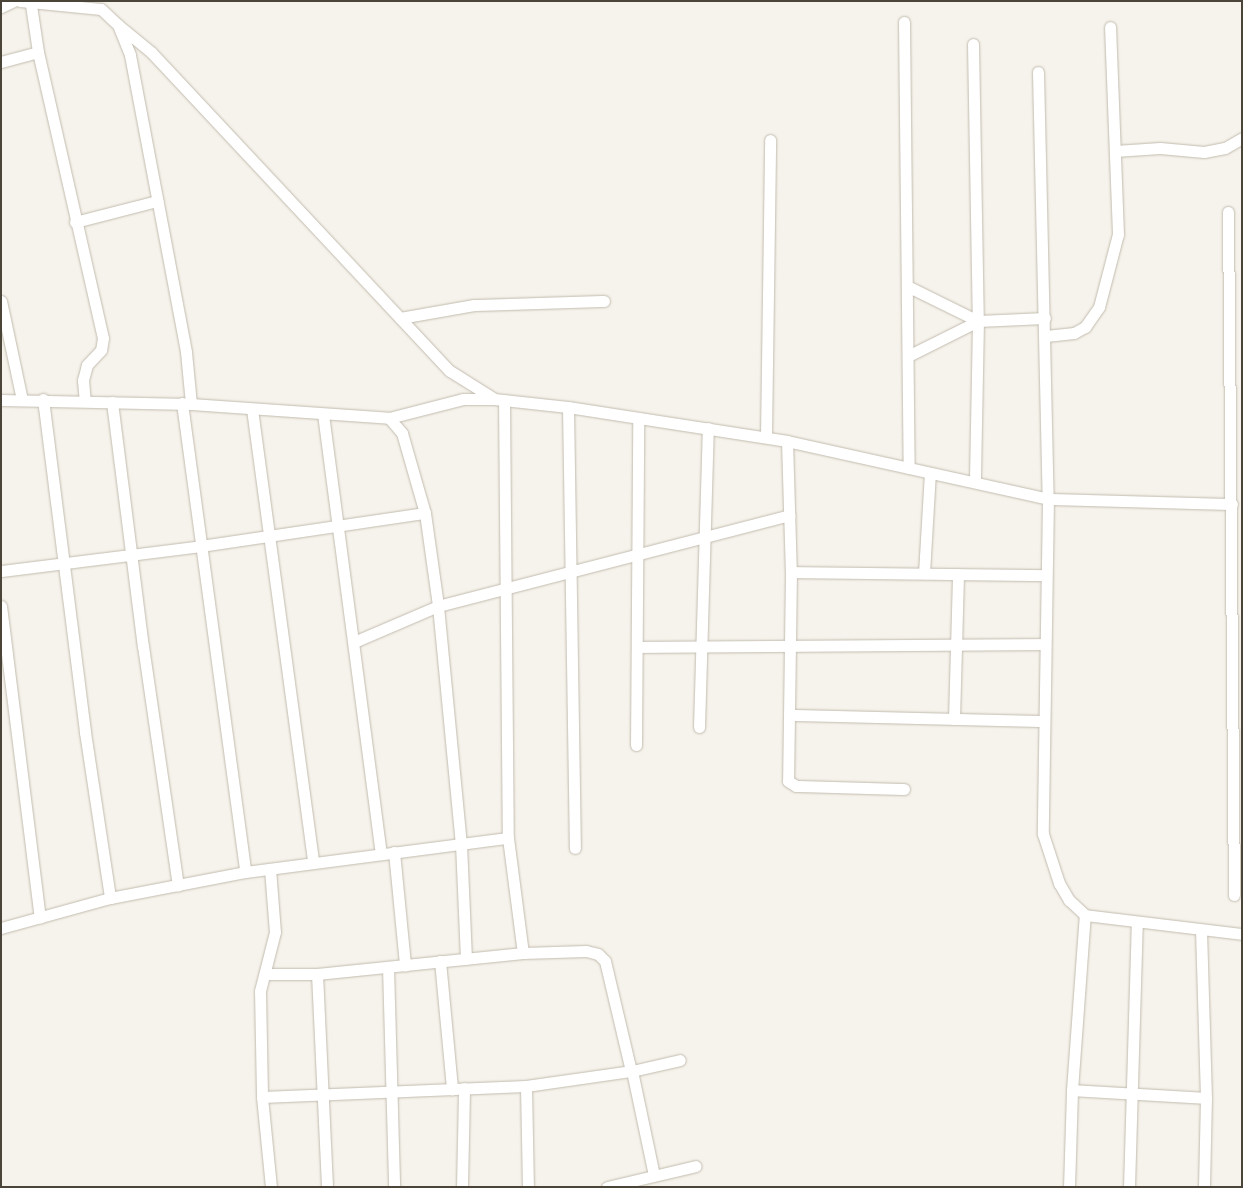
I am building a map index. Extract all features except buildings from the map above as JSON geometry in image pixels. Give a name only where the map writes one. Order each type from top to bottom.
[{"type":"street","points":[[1,7],[14,1]]},
{"type":"street","points":[[85,401],[83,380],[87,365],[101,350],[103,338],[26,3],[101,9],[151,52],[450,371],[499,399]]},
{"type":"street","points":[[904,22],[909,468]]},
{"type":"street","points":[[118,25],[130,55],[186,352],[186,404],[202,546],[245,872]]},
{"type":"street","points":[[1046,336],[1074,333],[1085,327],[1100,307],[1118,234],[1110,27]]},
{"type":"street","points":[[973,44],[978,321],[976,482]]},
{"type":"street","points":[[1,62],[38,52]]},
{"type":"street","points":[[1038,72],[1046,336],[1048,499],[1042,834],[1059,884],[1085,915],[1242,934]]},
{"type":"street","points":[[1115,151],[1160,148],[1204,152],[1225,148],[1242,138]]},
{"type":"street","points":[[766,438],[770,140]]},
{"type":"street","points":[[75,222],[157,201]]},
{"type":"street","points":[[1228,212],[1234,895]]},
{"type":"street","points":[[907,286],[978,321]]},
{"type":"street","points":[[1,300],[22,400]]},
{"type":"street","points":[[400,318],[474,305],[604,301]]},
{"type":"street","points":[[908,356],[978,321],[1045,318]]},
{"type":"street","points":[[1,400],[43,399],[186,404],[389,418],[463,399],[499,399],[787,441],[1048,499],[1232,504]]},
{"type":"street","points":[[43,399],[110,898]]},
{"type":"street","points":[[499,399],[508,838],[523,953]]},
{"type":"street","points":[[112,402],[131,555],[178,885]]},
{"type":"street","points":[[568,408],[568,571],[575,848]]},
{"type":"street","points":[[252,409],[313,862]]},
{"type":"street","points":[[323,414],[381,854]]},
{"type":"street","points":[[389,418],[402,433],[425,513],[438,606],[462,844],[466,959]]},
{"type":"street","points":[[636,745],[638,418]]},
{"type":"street","points":[[699,727],[708,428]]},
{"type":"street","points":[[787,441],[791,572],[791,715],[786,774],[796,786],[904,789]]},
{"type":"street","points":[[924,574],[930,473]]},
{"type":"street","points":[[1,571],[202,546],[425,513]]},
{"type":"street","points":[[354,642],[438,606],[638,552],[705,538],[789,515]]},
{"type":"street","points":[[791,572],[1046,575]]},
{"type":"street","points":[[954,719],[958,574]]},
{"type":"street","points":[[1,606],[40,918]]},
{"type":"street","points":[[637,647],[1045,644]]},
{"type":"street","points":[[791,715],[1044,721]]},
{"type":"street","points":[[1,928],[110,898],[245,872],[508,838]]},
{"type":"street","points":[[394,852],[405,965]]},
{"type":"street","points":[[270,869],[275,932],[266,974],[260,991],[262,1097],[271,1187]]},
{"type":"street","points":[[1069,1187],[1072,1090],[1085,915]]},
{"type":"street","points":[[1129,1187],[1137,922]]},
{"type":"street","points":[[1201,930],[1206,1098],[1204,1187]]},
{"type":"street","points":[[266,974],[317,974],[523,953],[586,951],[598,954],[605,961],[632,1071],[654,1175]]},
{"type":"street","points":[[440,961],[458,1089],[462,1187]]},
{"type":"street","points":[[388,967],[394,1187]]},
{"type":"street","points":[[317,974],[327,1187]]},
{"type":"street","points":[[262,1097],[526,1086],[632,1071],[680,1060]]},
{"type":"street","points":[[526,1086],[528,1187]]},
{"type":"street","points":[[1072,1090],[1132,1092],[1206,1098]]},
{"type":"street","points":[[607,1187],[696,1166]]}]
